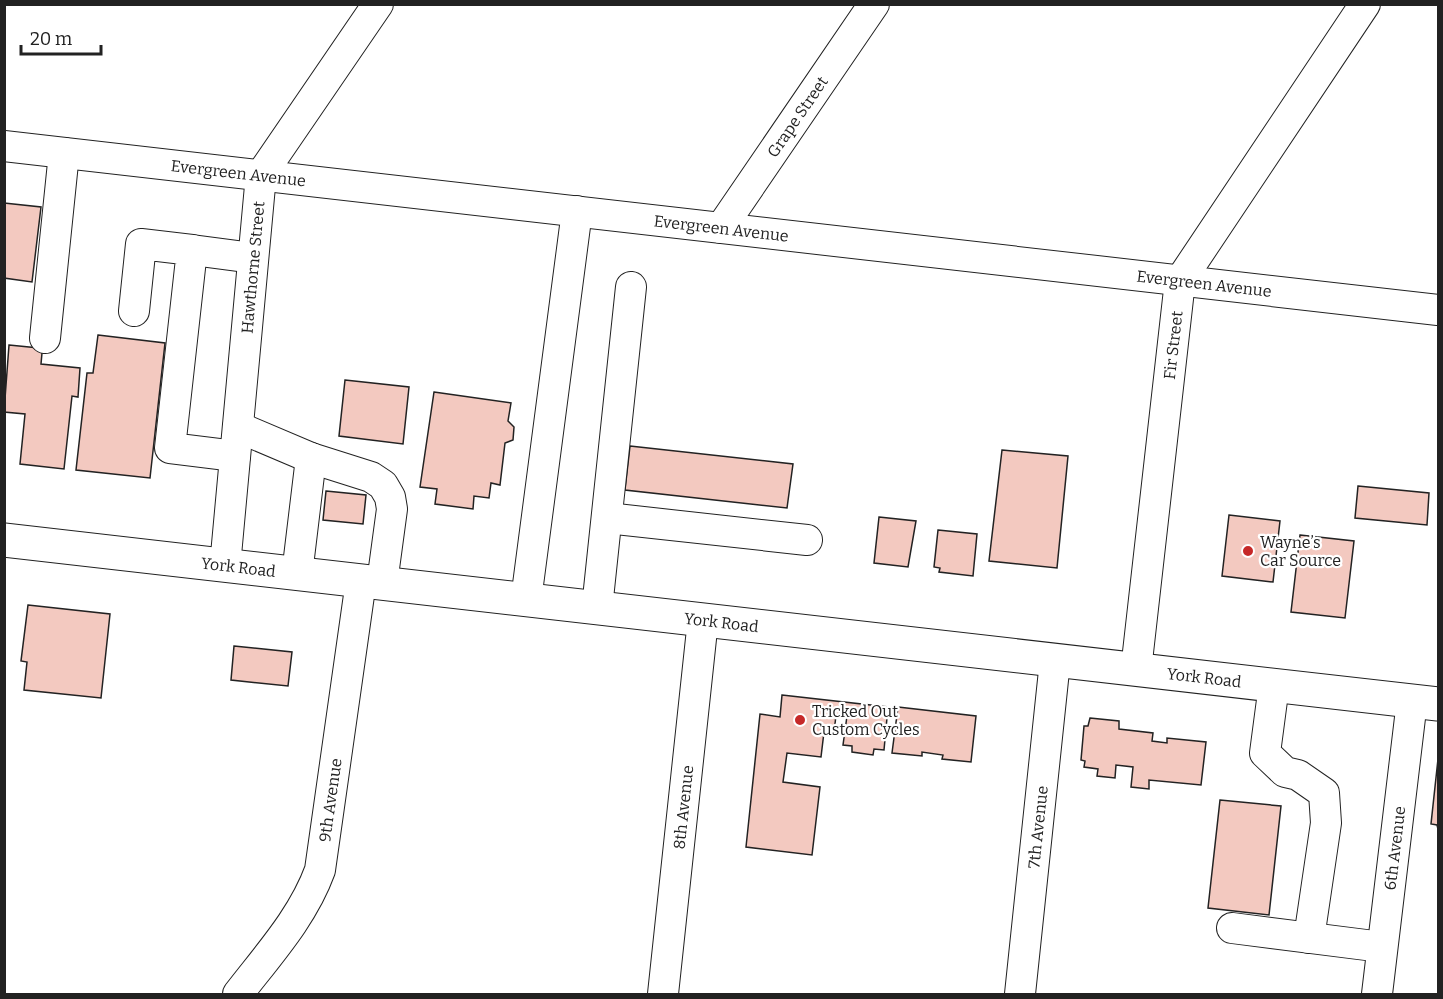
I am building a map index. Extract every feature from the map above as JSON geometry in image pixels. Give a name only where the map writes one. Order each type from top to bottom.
[{"type":"highway","name":"York Road","points":[[7,544],[371,582],[1425,703]]},
{"type":"street","name":"Hawthorne Street","points":[[225,566],[261,175],[378,4]]},
{"type":"street","name":"Grape Street","points":[[722,228],[874,4]]},
{"type":"street","name":"Fir Street","points":[[1136,670],[1180,280],[1365,4]]},
{"type":"street","name":"Evergreen Avenue","points":[[4,146],[1438,310]]},
{"type":"street","points":[[45,338],[64,153]]},
{"type":"street","points":[[526,600],[577,211]]},
{"type":"street","points":[[134,310],[141,244],[253,258]]},
{"type":"street","name":"9th Avenue","points":[[192,250],[170,448],[236,442],[311,458],[371,477],[383,485],[390,497],[392,509],[371,582],[320,870],[311,894],[297,917],[238,994]]},
{"type":"street","points":[[597,608],[631,287]]},
{"type":"street","points":[[297,574],[311,458]]},
{"type":"street","points":[[606,518],[807,540]]},
{"type":"street","name":"8th Avenue","points":[[663,994],[703,620]]},
{"type":"street","name":"7th Avenue","points":[[1020,994],[1055,660]]},
{"type":"street","points":[[1274,685],[1265,753],[1285,772],[1298,775],[1324,794],[1326,824],[1309,938]]},
{"type":"street","name":"6th Avenue","points":[[1377,994],[1382,947],[1425,703]]},
{"type":"street","points":[[1232,928],[1382,947]]},
{"type":"building","points":[[4,203],[41,207],[32,282],[4,278]]},
{"type":"building","points":[[98,335],[165,343],[150,478],[76,470],[87,373],[93,373]]},
{"type":"building","points":[[9,345],[39,348],[42,353],[41,364],[80,368],[78,397],[72,396],[64,469],[20,464],[25,414],[4,412]]},
{"type":"building","points":[[345,380],[409,387],[403,444],[339,436]]},
{"type":"building","points":[[434,392],[511,403],[508,421],[514,427],[513,440],[505,443],[500,485],[491,483],[489,498],[474,496],[473,509],[435,504],[437,489],[420,487]]},
{"type":"building","points":[[630,446],[793,464],[787,508],[625,490]]},
{"type":"building","points":[[1002,450],[1068,456],[1057,568],[989,561]]},
{"type":"building","points":[[1358,486],[1429,493],[1427,525],[1355,518]]},
{"type":"building","points":[[326,491],[366,495],[363,524],[323,520]]},
{"type":"building","points":[[1229,515],[1280,521],[1273,582],[1222,576]]},
{"type":"building","points":[[879,517],[916,521],[908,567],[874,563]]},
{"type":"building","points":[[938,530],[977,534],[973,576],[939,572],[940,568],[934,567]]},
{"type":"building","points":[[1300,535],[1354,541],[1345,618],[1291,612]]},
{"type":"building","points":[[28,605],[110,614],[101,698],[24,690],[27,662],[21,661]]},
{"type":"building","points":[[234,646],[292,652],[288,686],[231,680]]},
{"type":"building","points":[[782,695],[888,707],[884,750],[874,749],[873,755],[852,752],[852,746],[843,745],[847,716],[836,715],[834,733],[824,732],[821,757],[787,753],[783,782],[820,787],[812,855],[746,847],[760,714],[780,717]]},
{"type":"building","points":[[898,707],[976,716],[971,762],[942,759],[943,755],[922,752],[922,756],[892,753]]},
{"type":"building","points":[[1090,718],[1119,721],[1119,729],[1153,733],[1152,741],[1167,743],[1167,738],[1206,742],[1201,785],[1149,780],[1149,789],[1131,787],[1133,767],[1116,765],[1115,778],[1097,776],[1098,769],[1084,767],[1085,761],[1081,760],[1084,726],[1088,726]]},
{"type":"building","points":[[1438,759],[1438,829],[1437,825],[1431,824]]},
{"type":"building","points":[[1220,800],[1281,806],[1269,915],[1208,908]]},
{"type":"place","name":"Wayne’s Car Source","points":[[1248,551]]},
{"type":"place","name":"Tricked Out Custom Cycles","points":[[800,720]]}]
